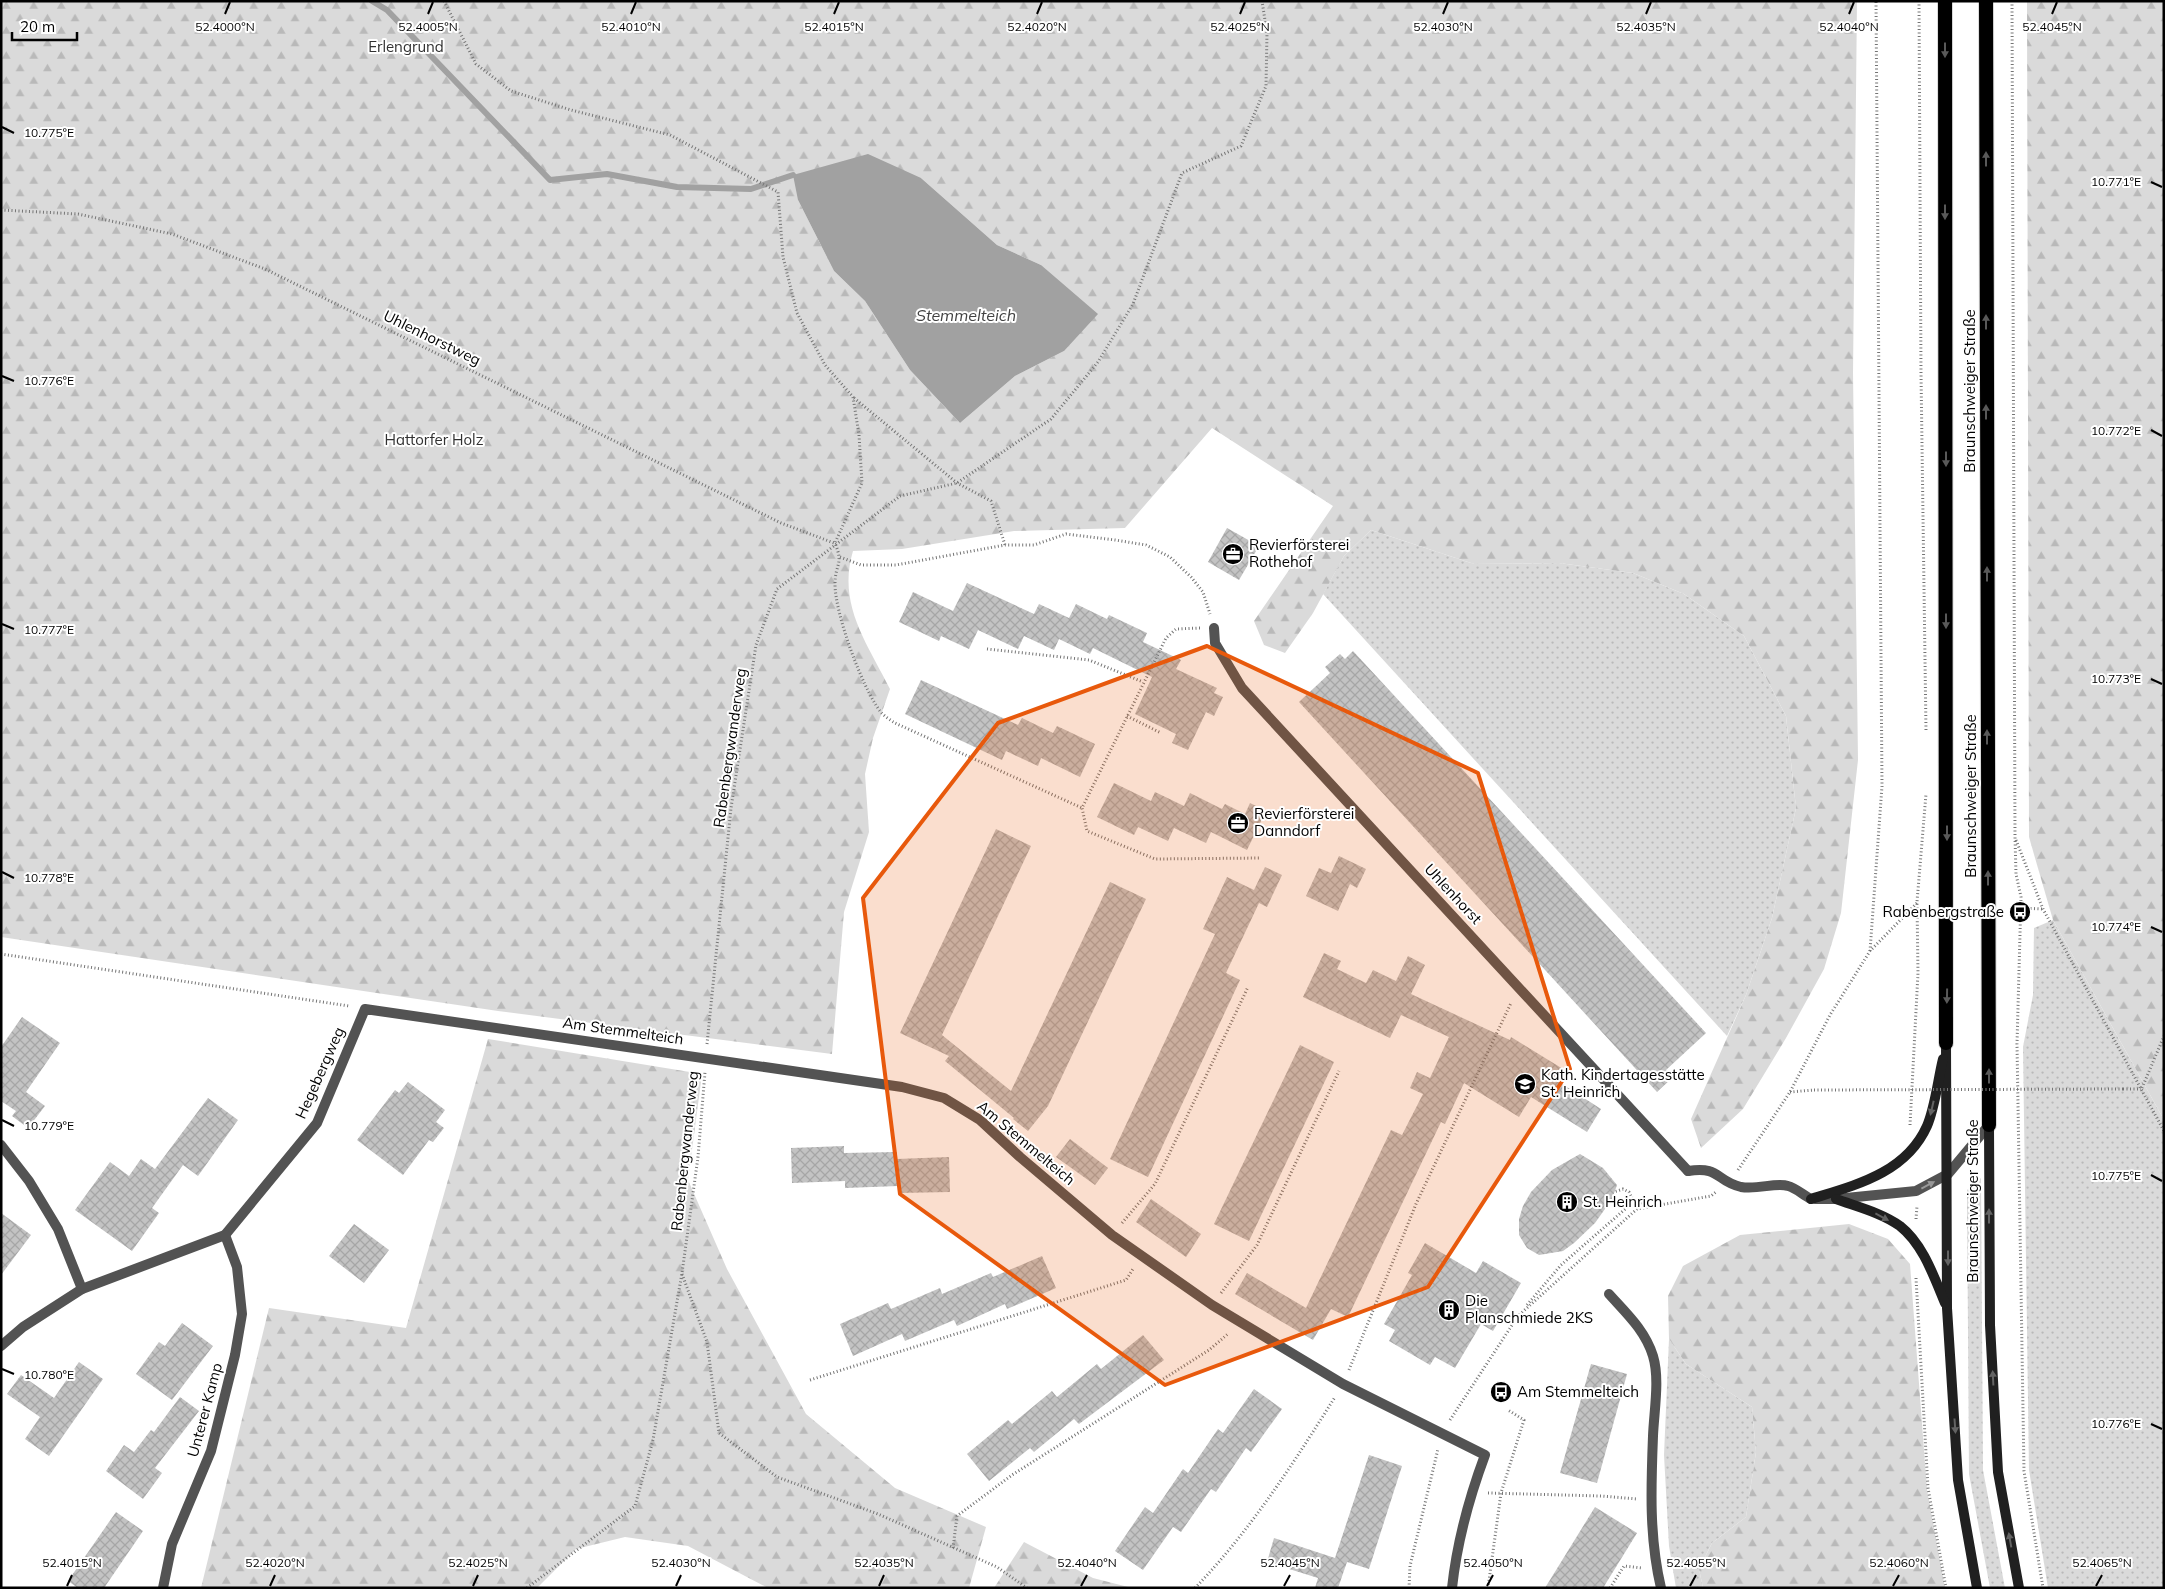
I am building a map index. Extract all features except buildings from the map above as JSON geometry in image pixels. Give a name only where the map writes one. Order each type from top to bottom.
[{"type":"highway","name":"Braunschweiger Straße","points":[[1945,1],[1946,1043]]},
{"type":"highway","name":"Braunschweiger Straße","points":[[1986,1],[1989,1124]]},
{"type":"main road","name":"Braunschweiger Straße","points":[[1946,1043],[1948,1174],[1947,1308],[1958,1480],[1977,1588]]},
{"type":"main road","points":[[1811,1199],[1863,1183],[1892,1168],[1913,1149],[1928,1125],[1946,1043]]},
{"type":"main road","name":"Braunschweiger Straße","points":[[1989,1124],[1990,1325],[1998,1462],[2019,1588]]},
{"type":"main road","points":[[1836,1199],[1874,1212],[1900,1226],[1914,1241],[1930,1267],[1947,1308]]},
{"type":"street","name":"Uhlenhorst","points":[[1214,628],[1215,643],[1242,688],[1688,1171],[1703,1169],[1714,1171],[1729,1183]]},
{"type":"street","name":"Am Stemmelteich","points":[[365,1008],[902,1087],[944,1098],[980,1120],[1020,1157],[1112,1235],[1212,1305],[1343,1384],[1485,1455],[1471,1492]]},
{"type":"street","name":"Hegebergweg","points":[[225,1235],[317,1123],[365,1008]]},
{"type":"street","points":[[1729,1183],[1748,1188],[1762,1189],[1787,1185],[1811,1199],[1836,1199],[1916,1191],[1948,1174],[1989,1124]]},
{"type":"street","points":[[1,1145],[29,1181],[58,1229],[82,1288]]},
{"type":"street","points":[[1,1346],[23,1327],[82,1288],[225,1235]]},
{"type":"street","name":"Unterer Kamp","points":[[163,1588],[172,1544],[211,1451],[241,1322],[242,1314],[237,1267],[225,1235]]},
{"type":"street","points":[[1609,1294],[1643,1331],[1654,1357],[1655,1384],[1650,1501],[1657,1570],[1661,1588]]},
{"type":"street","points":[[1452,1588],[1455,1561],[1471,1492]]},
{"type":"path","points":[[444,1],[476,64],[511,91],[571,110],[670,135],[778,192],[783,257],[797,313],[825,365],[853,397],[957,482],[991,501],[1005,545]]},
{"type":"path","points":[[957,482],[1051,419],[1098,362],[1133,304],[1182,173],[1241,146],[1266,86],[1267,33],[1262,1]]},
{"type":"path","points":[[1870,951],[1882,786],[1876,1]]},
{"type":"path","points":[[1919,1],[1926,738]]},
{"type":"path","points":[[2012,1],[2015,837],[2016,874],[2021,897],[2017,1044],[2024,1471],[2043,1588]]},
{"type":"path","name":"Uhlenhorstweg","points":[[1,210],[78,214],[172,234],[265,269],[781,523],[835,543]]},
{"type":"path","points":[[853,397],[859,435],[862,483],[835,543],[840,557],[835,584],[852,654],[870,695],[881,713],[895,723],[1082,808]]},
{"type":"path","name":"Rabenbergwanderweg","points":[[527,1588],[635,1506],[653,1440],[682,1273],[698,1157],[731,808],[756,645],[776,589],[900,496],[957,482]]},
{"type":"path","points":[[840,557],[861,565],[896,565],[1005,545],[1034,545],[1066,534],[1146,545],[1170,557],[1191,577],[1203,592],[1214,628],[1176,629],[1166,638],[1082,808],[1087,831],[1156,859],[1261,858]]},
{"type":"path","points":[[987,649],[1089,660],[1143,682]]},
{"type":"path","points":[[1127,716],[1161,734]]},
{"type":"path","points":[[1518,1316],[1637,1209],[1711,1196],[1729,1183],[1790,1092],[1830,1015],[1870,951],[1917,902],[1926,787]]},
{"type":"path","points":[[2015,837],[2043,909],[2164,1131]]},
{"type":"path","points":[[2020,908],[2043,909]]},
{"type":"path","name":"Hegebergweg","points":[[1,954],[365,1008]]},
{"type":"path","points":[[1112,1235],[1155,1184],[1248,987]]},
{"type":"path","points":[[1195,1588],[1227,1555],[1303,1448],[1343,1384],[1416,1204],[1519,987]]},
{"type":"path","points":[[2141,1089],[2164,1036]]},
{"type":"path","points":[[1212,1305],[1257,1245],[1339,1072]]},
{"type":"path","points":[[1790,1092],[1814,1090],[2141,1089]]},
{"type":"path","points":[[1614,1192],[1623,1189],[1629,1192],[1632,1198],[1648,1207]]},
{"type":"path","points":[[1409,1588],[1410,1566],[1442,1434],[1518,1316],[1562,1265],[1631,1204],[1632,1198]]},
{"type":"path","points":[[810,1380],[1126,1280],[1142,1256]]},
{"type":"path","points":[[682,1273],[707,1342],[719,1433],[777,1477],[878,1514],[997,1568],[1027,1588]]},
{"type":"path","points":[[953,1548],[956,1516],[1012,1475],[1209,1350],[1240,1323]]},
{"type":"path","points":[[1488,1588],[1501,1493],[1524,1420],[1508,1410]]},
{"type":"path","points":[[1471,1492],[1601,1496],[1650,1501]]},
{"type":"path","points":[[1610,1588],[1624,1566],[1657,1570]]},
{"type":"highlighted area","points":[[1207,646],[1478,773],[1570,1069],[1428,1287],[1165,1385],[900,1194],[863,898],[998,723]]},
{"type":"green space","name":"Hattorfer Holz","points":[[1,1],[1857,1],[1853,373],[1858,760],[1841,913],[1824,969],[1786,1038],[1743,1109],[1701,1148],[1691,1119],[1746,995],[1772,918],[1796,808],[1786,716],[1744,636],[1684,594],[1633,573],[1559,563],[1474,564],[1371,530],[1344,556],[1313,613],[1285,653],[1264,645],[1254,621],[1333,506],[1212,428],[1125,528],[1014,531],[902,549],[853,551],[849,570],[852,606],[864,639],[890,689],[873,738],[865,774],[869,832],[844,912],[832,1054],[498,1011],[1,937]],"holes":[[[921,178],[997,245],[1041,265],[1064,351],[1015,376],[960,423],[910,370],[865,301],[834,271],[798,200]]]},
{"type":"green space","points":[[2027,1],[2164,1],[2164,1120],[2053,920],[2029,837]]},
{"type":"green space","points":[[1371,530],[1474,564],[1559,563],[1633,573],[1684,594],[1744,636],[1786,716],[1796,808],[1772,918],[1746,995],[1727,1036],[1323,594],[1344,556]]},
{"type":"green space","points":[[2053,920],[2164,1120],[2164,1588],[2048,1588],[2029,1470],[2023,1047],[2033,995],[2034,928]]},
{"type":"green space","points":[[488,1039],[702,1074],[688,1180],[727,1269],[806,1414],[895,1488],[986,1527],[969,1588],[768,1588],[688,1546],[625,1537],[576,1549],[537,1588],[201,1588],[269,1308],[406,1328]]},
{"type":"green space","points":[[1981,1178],[1983,1470],[2005,1588],[1990,1588],[1969,1474],[1967,1190]]},
{"type":"green space","points":[[1849,1224],[1888,1239],[1910,1264],[1927,1490],[1945,1588],[1703,1588],[1699,1569],[1712,1543],[1746,1517],[1756,1452],[1752,1407],[1686,1364],[1669,1339],[1668,1296],[1683,1266],[1740,1235]]},
{"type":"green space","points":[[1669,1339],[1686,1364],[1752,1407],[1756,1452],[1746,1517],[1712,1543],[1699,1569],[1703,1588],[1676,1588],[1669,1546],[1664,1455]]},
{"type":"green space","points":[[1024,1542],[1093,1578],[1132,1588],[994,1588]]},
{"type":"water","name":"Stemmelteich","points":[[868,154],[921,178],[997,245],[1041,265],[1098,314],[1064,351],[1015,376],[960,423],[910,370],[865,301],[834,271],[798,200],[793,175]]},
{"type":"waterway","points":[[372,1],[387,10],[550,180],[607,174],[677,187],[751,189],[793,175]]},
{"type":"place","name":"Revierförsterei Rothehof","points":[[1233,554]]},
{"type":"place","name":"Revierförsterei Danndorf","points":[[1238,823]]},
{"type":"place","name":"Rabenbergstraße","points":[[2020,912]]},
{"type":"place","name":"Kath. Kindertagesstätte St. Heinrich","points":[[1525,1084]]},
{"type":"place","name":"St. Heinrich","points":[[1567,1202]]},
{"type":"place","name":"Die Planschmiede 2KS","points":[[1449,1310]]},
{"type":"place","name":"Am Stemmelteich","points":[[1501,1392]]},
{"type":"park label","name":"Erlengrund","points":[[406,47]]}]
